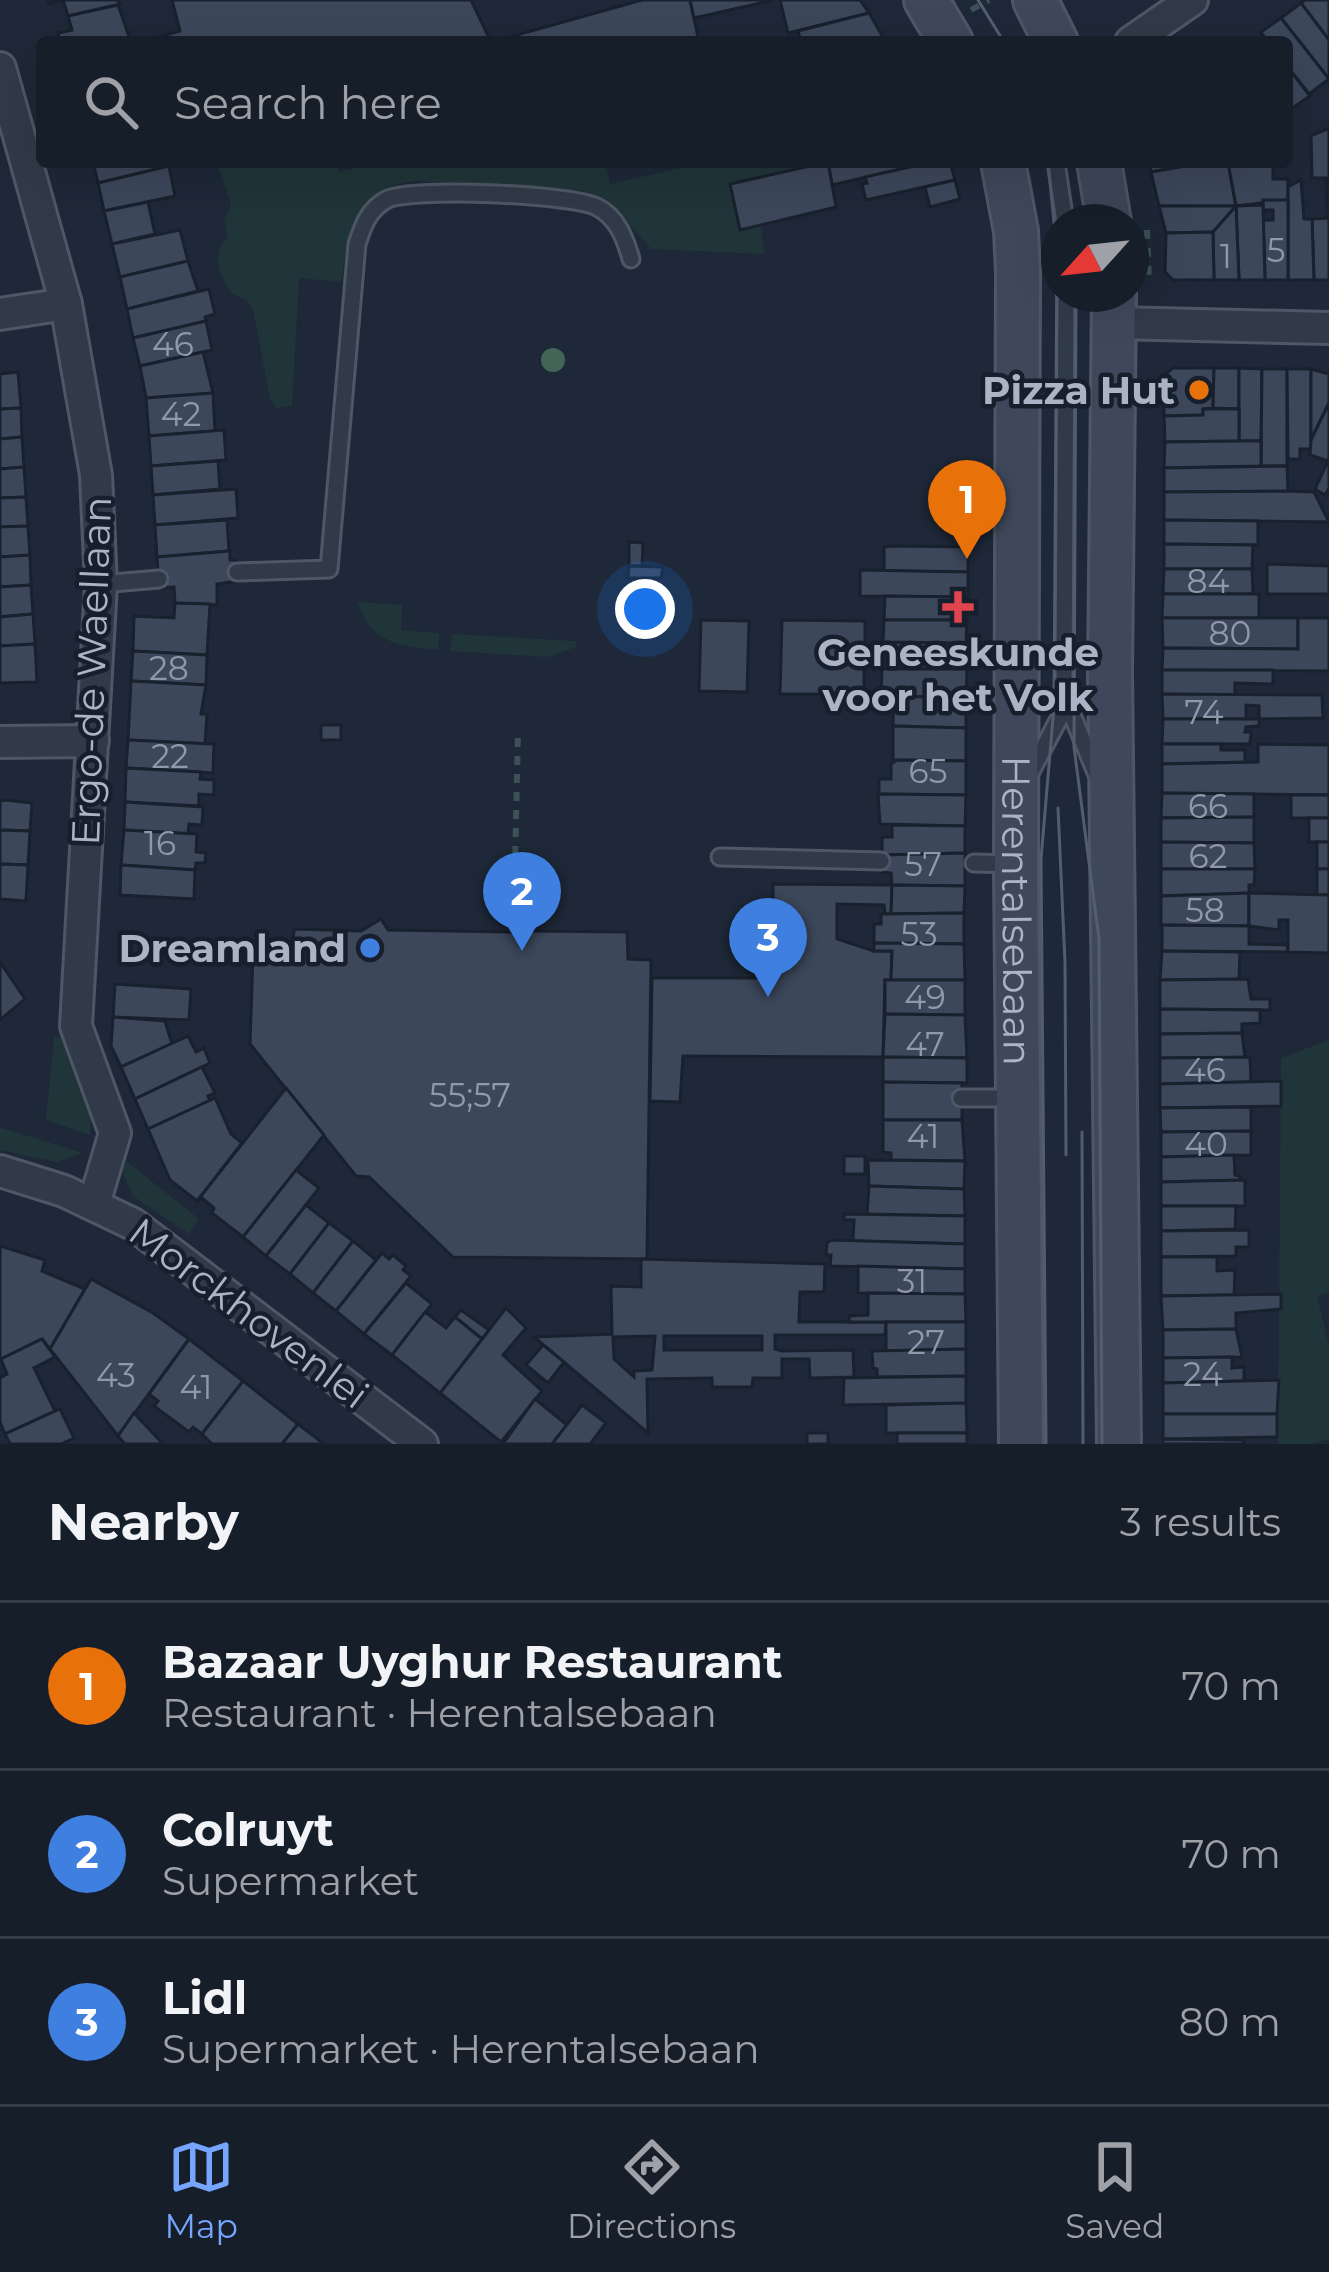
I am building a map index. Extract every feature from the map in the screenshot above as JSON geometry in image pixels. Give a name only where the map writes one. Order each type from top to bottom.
[{"type":"main road","points":[[926,0],[947,36]]},
{"type":"main road","points":[[1035,0],[1053,36]]},
{"type":"main road","name":"Herentalsebaan","points":[[1004,168],[1018,273],[1017,799],[995,863],[1018,1098],[1021,1444]]},
{"type":"main road","points":[[1100,168],[1106,204]]},
{"type":"main road","points":[[1114,312],[1112,808],[1119,1444]]},
{"type":"street","points":[[1140,36],[1192,0]]},
{"type":"street","name":"Ergo-de Waellaan","points":[[0,68],[66,304],[96,476],[101,584],[76,1027],[116,1133],[94,1204]]},
{"type":"street","points":[[0,314],[66,304]]},
{"type":"street","points":[[1149,311],[1329,328]]},
{"type":"street","points":[[0,742],[93,742]]},
{"type":"street","name":"Morckhovenlei","points":[[0,1171],[94,1204],[166,1246],[422,1444]]},
{"type":"lane","points":[[1035,0],[1035,36]]},
{"type":"lane","points":[[1057,168],[1062,204]]},
{"type":"lane","points":[[237,572],[328,569],[357,244],[374,207],[407,192],[570,199],[600,208],[613,220],[631,259]]},
{"type":"lane","points":[[1017,799],[1061,715],[1064,688],[1066,312]]},
{"type":"lane","points":[[101,584],[159,578]]},
{"type":"lane","points":[[1064,688],[1073,723],[1112,808]]},
{"type":"lane","points":[[720,857],[880,861]]},
{"type":"lane","points":[[961,1098],[1018,1098]]},
{"type":"path","points":[[514,909],[518,731]]},
{"type":"green space","points":[[219,168],[337,168],[339,172],[356,168],[606,168],[610,184],[681,168],[798,168],[730,184],[740,229],[761,225],[764,254],[651,249],[614,207],[585,191],[414,181],[395,185],[367,203],[358,216],[342,282],[299,278],[292,406],[276,408],[253,310],[247,300],[232,294],[218,265],[219,251],[228,236],[224,220],[231,204]]},
{"type":"green space","points":[[358,602],[402,605],[401,630],[439,633],[438,650],[399,644],[379,635]]},
{"type":"green space","points":[[452,634],[576,641],[576,647],[547,657],[450,651]]},
{"type":"green space","points":[[54,1037],[62,1038],[91,1111],[90,1135],[46,1120]]},
{"type":"green space","points":[[1329,1040],[1329,1292],[1317,1296],[1329,1346],[1329,1439],[1278,1444],[1281,1058]]},
{"type":"green space","points":[[0,1128],[83,1153],[56,1162],[0,1150]]},
{"type":"green space","points":[[126,1161],[199,1219],[189,1234],[133,1196],[121,1169]]},
{"type":"building","points":[[63,0],[118,0],[120,4],[68,16]]},
{"type":"building","points":[[172,0],[471,0],[488,36],[163,36],[180,31]]},
{"type":"building","points":[[642,0],[690,0],[698,36],[513,36]]},
{"type":"building","points":[[690,0],[774,0],[694,18]]},
{"type":"building","points":[[780,0],[860,0],[869,13],[788,33]]},
{"type":"building","points":[[1329,0],[1329,40],[1301,3]]},
{"type":"building","points":[[1301,3],[1329,40],[1329,79],[1281,18]]},
{"type":"building","points":[[118,5],[129,36],[59,36],[72,30],[68,16]]},
{"type":"building","points":[[869,13],[882,36],[799,36],[798,31]]},
{"type":"building","points":[[1281,18],[1329,79],[1309,94],[1293,74],[1293,36],[1264,36],[1261,32]]},
{"type":"building","points":[[1293,74],[1310,96],[1293,108]]},
{"type":"building","points":[[1329,128],[1329,280],[1314,280],[1312,219],[1327,218],[1326,178],[1312,178],[1311,136]]},
{"type":"building","points":[[94,168],[161,168],[98,183]]},
{"type":"building","points":[[169,168],[175,196],[104,211],[98,183]]},
{"type":"building","points":[[801,168],[829,168],[836,207],[740,230],[730,184]]},
{"type":"building","points":[[829,168],[906,168],[832,185]]},
{"type":"building","points":[[905,168],[952,168],[955,180],[866,200],[865,177]]},
{"type":"building","points":[[1229,168],[1236,206],[1159,206],[1151,172]]},
{"type":"building","points":[[1229,168],[1273,168],[1273,179],[1288,179],[1288,200],[1236,206]]},
{"type":"building","points":[[955,180],[960,199],[930,207],[925,187]]},
{"type":"building","points":[[1301,180],[1304,219],[1312,219],[1314,280],[1288,280],[1288,187]]},
{"type":"building","points":[[1263,200],[1288,200],[1288,280],[1265,280],[1263,220],[1273,220],[1273,210],[1263,210]]},
{"type":"building","points":[[148,202],[155,234],[112,244],[104,211]]},
{"type":"building","points":[[1263,205],[1265,280],[1239,280],[1236,206]]},
{"type":"building","points":[[1159,206],[1236,206],[1213,232],[1166,233]]},
{"type":"building","points":[[1236,206],[1239,280],[1214,280],[1213,232]]},
{"type":"building","points":[[180,230],[188,261],[120,277],[112,244]]},
{"type":"building","points":[[1213,232],[1214,280],[1173,280],[1165,272],[1166,233]]},
{"type":"building","points":[[188,261],[198,291],[127,309],[120,277]]},
{"type":"building","points":[[209,289],[215,314],[205,317],[206,321],[133,338],[127,309]]},
{"type":"building","points":[[206,321],[212,350],[140,366],[133,338]]},
{"type":"building","points":[[203,352],[213,393],[146,398],[140,366]]},
{"type":"building","points":[[1173,368],[1214,368],[1213,408],[1203,409],[1203,415],[1164,416],[1164,376]]},
{"type":"building","points":[[1214,368],[1239,368],[1239,409],[1213,408]]},
{"type":"building","points":[[1239,368],[1262,369],[1261,441],[1239,441]]},
{"type":"building","points":[[1262,369],[1287,369],[1287,466],[1261,466]]},
{"type":"building","points":[[1287,369],[1311,369],[1311,449],[1300,449],[1300,459],[1288,459]]},
{"type":"building","points":[[1311,369],[1329,374],[1329,403],[1311,440]]},
{"type":"building","points":[[18,372],[21,408],[0,409],[0,374]]},
{"type":"building","points":[[213,393],[215,431],[149,436],[146,398]]},
{"type":"building","points":[[1329,403],[1328,461],[1310,455],[1311,440]]},
{"type":"building","points":[[21,408],[22,437],[0,439],[0,409]]},
{"type":"building","points":[[1203,409],[1239,409],[1239,441],[1165,442],[1164,416],[1203,415]]},
{"type":"building","points":[[224,430],[226,460],[151,466],[149,436]]},
{"type":"building","points":[[22,437],[24,467],[0,469],[0,439]]},
{"type":"building","points":[[1261,441],[1261,466],[1164,468],[1165,442]]},
{"type":"building","points":[[1329,459],[1329,488],[1325,495],[1315,489]]},
{"type":"building","points":[[218,461],[220,489],[153,495],[151,466]]},
{"type":"building","points":[[1287,466],[1288,491],[1164,492],[1164,468]]},
{"type":"building","points":[[24,467],[26,497],[0,498],[0,469]]},
{"type":"building","points":[[236,489],[238,518],[155,525],[153,495]]},
{"type":"building","points":[[1164,492],[1314,492],[1329,522],[1164,520]]},
{"type":"building","points":[[26,497],[28,526],[0,527],[0,498]]},
{"type":"building","points":[[227,520],[229,551],[157,557],[155,525]]},
{"type":"building","points":[[1164,520],[1258,521],[1258,545],[1164,544]]},
{"type":"building","points":[[28,526],[30,555],[0,557],[0,527]]},
{"type":"building","points":[[629,542],[643,543],[642,566],[629,566]]},
{"type":"building","points":[[1164,544],[1253,545],[1252,569],[1164,569]]},
{"type":"building","points":[[884,547],[968,547],[968,572],[884,571]]},
{"type":"building","points":[[230,551],[238,581],[217,584],[217,605],[175,603],[174,587],[159,588],[157,557]]},
{"type":"building","points":[[30,555],[31,585],[0,587],[0,557]]},
{"type":"building","points":[[1267,564],[1329,566],[1329,594],[1267,594]]},
{"type":"building","points":[[629,566],[663,567],[661,578],[628,578]]},
{"type":"building","points":[[1164,569],[1252,569],[1253,594],[1163,594]]},
{"type":"building","points":[[860,570],[968,572],[968,597],[860,596]]},
{"type":"building","points":[[31,585],[33,614],[0,617],[0,587]]},
{"type":"building","points":[[1163,594],[1259,594],[1259,618],[1162,618]]},
{"type":"building","points":[[885,596],[968,597],[967,620],[884,620]]},
{"type":"building","points":[[175,603],[210,604],[207,655],[133,651],[134,616],[174,618]]},
{"type":"building","points":[[33,614],[35,644],[0,646],[0,617]]},
{"type":"building","points":[[1162,618],[1298,618],[1298,649],[1163,648]]},
{"type":"building","points":[[1298,618],[1329,618],[1329,671],[1162,670],[1163,648],[1298,649]]},
{"type":"building","points":[[701,620],[749,621],[747,692],[699,691]]},
{"type":"building","points":[[782,620],[865,621],[865,648],[883,648],[883,642],[966,643],[967,669],[882,669],[882,659],[864,660],[864,694],[780,694]]},
{"type":"building","points":[[884,620],[967,620],[966,643],[883,642]]},
{"type":"building","points":[[35,644],[37,682],[0,683],[0,646]]},
{"type":"building","points":[[133,651],[207,655],[206,685],[131,681]]},
{"type":"building","points":[[882,669],[967,669],[966,698],[881,696]]},
{"type":"building","points":[[1162,670],[1273,670],[1273,684],[1235,683],[1235,695],[1162,694]]},
{"type":"building","points":[[131,681],[206,685],[201,714],[207,714],[205,744],[128,740]]},
{"type":"building","points":[[1162,694],[1322,695],[1323,718],[1259,719],[1259,706],[1246,705],[1246,719],[1163,719]]},
{"type":"building","points":[[894,696],[966,698],[966,728],[893,726]]},
{"type":"building","points":[[1163,719],[1259,719],[1259,726],[1246,727],[1245,732],[1251,732],[1250,744],[1162,744]]},
{"type":"building","points":[[321,725],[341,725],[341,740],[321,740]]},
{"type":"building","points":[[893,726],[966,728],[966,761],[893,760]]},
{"type":"building","points":[[128,740],[214,744],[213,773],[126,768]]},
{"type":"building","points":[[1162,744],[1221,744],[1221,750],[1245,750],[1245,762],[1162,764]]},
{"type":"building","points":[[1258,744],[1329,745],[1329,795],[1162,793],[1162,764],[1258,762]]},
{"type":"building","points":[[897,760],[966,761],[966,795],[879,794],[879,779],[891,779],[891,764]]},
{"type":"building","points":[[126,768],[201,772],[200,779],[214,780],[214,795],[199,794],[199,806],[125,802]]},
{"type":"building","points":[[1162,793],[1254,794],[1254,817],[1161,818]]},
{"type":"building","points":[[878,794],[966,795],[965,826],[880,824]]},
{"type":"building","points":[[1291,795],[1329,795],[1329,818],[1291,818]]},
{"type":"building","points":[[0,801],[32,803],[30,831],[0,830]]},
{"type":"building","points":[[125,802],[203,807],[202,825],[189,824],[188,834],[124,830]]},
{"type":"building","points":[[1254,817],[1254,843],[1161,842],[1161,818]]},
{"type":"building","points":[[1309,818],[1329,818],[1329,842],[1309,842]]},
{"type":"building","points":[[892,825],[965,826],[965,853],[882,855],[882,837],[892,837]]},
{"type":"building","points":[[0,830],[30,831],[28,865],[0,864]]},
{"type":"building","points":[[124,830],[197,834],[196,852],[206,853],[205,863],[196,863],[195,870],[121,865]]},
{"type":"building","points":[[1161,842],[1254,843],[1255,869],[1161,869]]},
{"type":"building","points":[[1317,842],[1329,842],[1329,869],[1317,869]]},
{"type":"building","points":[[965,853],[965,886],[892,885],[891,873],[882,872],[882,855]]},
{"type":"building","points":[[0,864],[28,865],[26,901],[0,899]]},
{"type":"building","points":[[121,865],[195,870],[194,899],[120,895]]},
{"type":"building","points":[[1161,869],[1255,869],[1254,885],[1249,885],[1249,893],[1161,896]]},
{"type":"building","points":[[1317,869],[1329,869],[1329,895],[1317,895]]},
{"type":"building","points":[[773,884],[892,885],[891,914],[885,914],[884,905],[837,904],[837,939],[874,951],[892,951],[891,980],[885,980],[883,1057],[683,1056],[680,1102],[650,1101],[652,978],[774,978]]},
{"type":"building","points":[[892,885],[965,886],[964,913],[891,914]]},
{"type":"building","points":[[1249,893],[1249,926],[1161,925],[1161,896]]},
{"type":"building","points":[[1249,893],[1329,895],[1329,953],[1288,952],[1288,920],[1279,920],[1279,930],[1249,926]]},
{"type":"building","points":[[964,913],[964,944],[874,943],[874,924],[881,924],[881,914]]},
{"type":"building","points":[[381,919],[388,930],[511,932],[528,922],[534,931],[627,932],[628,959],[651,960],[647,1259],[453,1257],[369,1177],[356,1176],[250,1044],[253,954],[292,954],[294,929],[361,931]]},
{"type":"building","points":[[1162,925],[1249,926],[1249,944],[1287,945],[1288,952],[1162,951]]},
{"type":"building","points":[[874,943],[964,944],[965,980],[891,980],[892,951],[874,951]]},
{"type":"building","points":[[1162,951],[1240,952],[1239,979],[1160,980]]},
{"type":"building","points":[[748,958],[765,958],[765,972],[748,972]]},
{"type":"building","points":[[0,962],[25,999],[0,1020]]},
{"type":"building","points":[[1248,979],[1251,999],[1270,999],[1270,1010],[1160,1009],[1160,980]]},
{"type":"building","points":[[885,980],[965,980],[965,1015],[885,1014]]},
{"type":"building","points":[[115,984],[191,989],[189,1020],[113,1017]]},
{"type":"building","points":[[1160,1009],[1260,1010],[1260,1023],[1242,1024],[1242,1033],[1160,1034]]},
{"type":"building","points":[[885,1014],[965,1015],[967,1058],[883,1057]]},
{"type":"building","points":[[113,1017],[165,1021],[172,1044],[121,1067],[111,1046]]},
{"type":"building","points":[[1242,1033],[1245,1058],[1160,1058],[1160,1034]]},
{"type":"building","points":[[188,1036],[196,1052],[204,1048],[210,1063],[135,1099],[121,1067]]},
{"type":"building","points":[[883,1057],[967,1058],[967,1083],[883,1082]]},
{"type":"building","points":[[1250,1057],[1251,1082],[1160,1084],[1160,1058]]},
{"type":"building","points":[[202,1067],[215,1093],[208,1096],[210,1101],[148,1129],[135,1099]]},
{"type":"building","points":[[1281,1081],[1281,1106],[1160,1108],[1160,1084]]},
{"type":"building","points":[[883,1082],[962,1083],[962,1120],[883,1120]]},
{"type":"building","points":[[286,1088],[324,1135],[243,1237],[212,1213],[214,1208],[202,1198],[197,1201]]},
{"type":"building","points":[[215,1098],[231,1134],[242,1143],[197,1201],[170,1180],[148,1129]]},
{"type":"building","points":[[1251,1107],[1251,1131],[1161,1132],[1160,1108]]},
{"type":"building","points":[[883,1120],[962,1120],[965,1161],[891,1160],[891,1153],[883,1152]]},
{"type":"building","points":[[1251,1131],[1251,1155],[1161,1157],[1161,1132]]},
{"type":"building","points":[[1234,1155],[1235,1175],[1240,1180],[1161,1182],[1161,1157]]},
{"type":"building","points":[[844,1156],[865,1156],[865,1174],[844,1174]]},
{"type":"building","points":[[868,1160],[965,1161],[964,1189],[869,1186]]},
{"type":"building","points":[[296,1170],[319,1188],[266,1256],[243,1237]]},
{"type":"building","points":[[1245,1180],[1245,1206],[1161,1206],[1161,1182]]},
{"type":"building","points":[[869,1186],[964,1189],[965,1216],[867,1214]]},
{"type":"building","points":[[306,1205],[329,1223],[290,1274],[266,1256]]},
{"type":"building","points":[[1161,1206],[1236,1206],[1235,1229],[1161,1231]]},
{"type":"building","points":[[844,1214],[965,1216],[965,1244],[853,1241],[854,1220],[844,1220]]},
{"type":"building","points":[[329,1223],[353,1241],[313,1293],[290,1274]]},
{"type":"building","points":[[1249,1230],[1249,1247],[1236,1247],[1236,1256],[1161,1257],[1161,1231]]},
{"type":"building","points":[[832,1240],[965,1244],[965,1269],[830,1266],[831,1255],[826,1255]]},
{"type":"building","points":[[353,1241],[376,1260],[336,1311],[313,1293]]},
{"type":"building","points":[[0,1246],[45,1260],[42,1271],[85,1289],[50,1349],[42,1339],[0,1360]]},
{"type":"building","points":[[382,1253],[389,1259],[393,1255],[411,1276],[364,1334],[336,1311]]},
{"type":"building","points":[[1161,1257],[1217,1257],[1217,1271],[1235,1270],[1234,1295],[1161,1296]]},
{"type":"building","points":[[641,1259],[825,1264],[824,1292],[800,1292],[799,1322],[886,1322],[885,1335],[775,1335],[775,1349],[782,1351],[853,1350],[854,1377],[810,1378],[809,1359],[782,1359],[782,1378],[753,1378],[752,1387],[712,1387],[712,1378],[647,1379],[648,1433],[534,1337],[612,1334],[611,1286],[641,1287]],"holes":[[[655,1336],[652,1370],[634,1371],[634,1377],[614,1359],[613,1337]],[[664,1336],[762,1336],[762,1350],[664,1350]]]},
{"type":"building","points":[[858,1266],[965,1269],[965,1294],[858,1293]]},
{"type":"building","points":[[91,1279],[189,1339],[118,1436],[50,1349]]},
{"type":"building","points":[[406,1283],[432,1304],[392,1355],[364,1334]]},
{"type":"building","points":[[868,1293],[965,1294],[966,1322],[849,1322],[849,1316],[868,1315]]},
{"type":"building","points":[[1281,1294],[1281,1309],[1236,1313],[1236,1329],[1163,1330],[1161,1296]]},
{"type":"building","points":[[506,1308],[526,1328],[503,1355],[542,1391],[501,1442],[440,1393]]},
{"type":"building","points":[[461,1310],[489,1330],[482,1339],[455,1317]]},
{"type":"building","points":[[425,1312],[446,1328],[455,1317],[482,1339],[440,1393],[392,1355]]},
{"type":"building","points":[[886,1322],[966,1322],[966,1349],[886,1351]]},
{"type":"building","points":[[1236,1329],[1242,1357],[1163,1358],[1163,1330]]},
{"type":"building","points":[[42,1339],[55,1357],[34,1368],[55,1411],[5,1434],[0,1422],[0,1378],[7,1374],[1,1359]]},
{"type":"building","points":[[189,1339],[243,1381],[202,1434],[193,1427],[189,1432],[154,1406],[158,1401],[149,1394]]},
{"type":"building","points":[[543,1345],[564,1362],[548,1383],[526,1365]]},
{"type":"building","points":[[966,1349],[966,1376],[877,1377],[873,1368],[872,1351]]},
{"type":"building","points":[[1232,1357],[1232,1368],[1244,1367],[1244,1381],[1163,1383],[1163,1358]]},
{"type":"building","points":[[966,1376],[966,1403],[843,1405],[844,1378]]},
{"type":"building","points":[[1279,1380],[1277,1414],[1163,1414],[1163,1383]]},
{"type":"building","points":[[243,1381],[298,1424],[282,1444],[212,1444],[202,1434]]},
{"type":"building","points":[[535,1399],[567,1425],[552,1444],[503,1444]]},
{"type":"building","points":[[966,1403],[967,1433],[886,1433],[886,1405]]},
{"type":"building","points":[[582,1405],[606,1423],[590,1444],[552,1444]]},
{"type":"building","points":[[60,1409],[74,1438],[61,1444],[10,1444],[5,1434]]},
{"type":"building","points":[[134,1413],[163,1444],[125,1444],[118,1436]]},
{"type":"building","points":[[1163,1414],[1277,1414],[1277,1437],[1163,1439]]},
{"type":"building","points":[[298,1424],[324,1444],[282,1444]]},
{"type":"building","points":[[807,1433],[828,1433],[828,1444],[807,1444]]},
{"type":"building","points":[[897,1433],[967,1433],[967,1444],[897,1444]]},
{"type":"building","points":[[1163,1439],[1243,1440],[1244,1444],[1163,1444]]},
{"type":"tram line","points":[[978,0],[1000,36]]},
{"type":"tram line","points":[[1046,1444],[1041,859],[1054,706],[1057,252],[1049,168]]},
{"type":"tram line","points":[[1076,312],[1074,747],[1099,939],[1102,1444]]},
{"type":"tram line","points":[[1058,808],[1066,1155]]},
{"type":"tram line","points":[[1082,1132],[1083,1444]]},
{"type":"place","name":"Pizza Hut","points":[[1199,390]]},
{"type":"place","name":"Bazaar Uyghur Restaurant","points":[[967,559]]},
{"type":"place","name":"Geneeskunde voor het Volk","points":[[958,607]]},
{"type":"place","name":"Dreamland","points":[[370,948]]},
{"type":"place","name":"Colruyt","points":[[522,951]]},
{"type":"place","name":"Lidl","points":[[768,997]]}]
